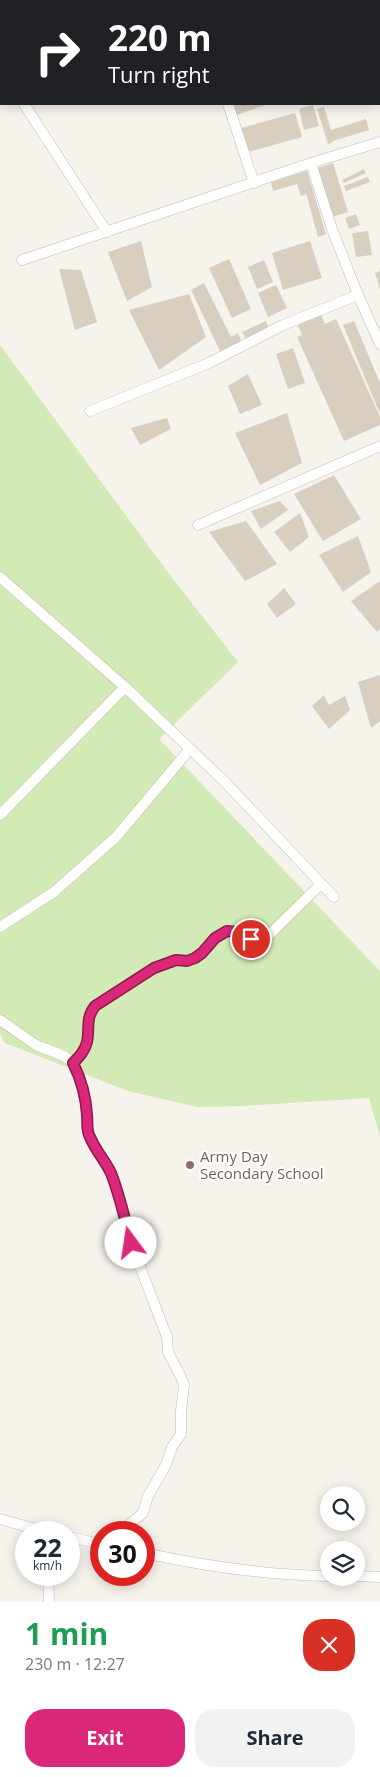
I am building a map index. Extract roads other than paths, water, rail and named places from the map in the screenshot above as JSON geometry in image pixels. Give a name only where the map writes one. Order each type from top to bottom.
[{"type":"street","points":[[25,105],[107,232]]},
{"type":"street","points":[[228,105],[254,183]]},
{"type":"street","points":[[22,260],[311,163],[380,142]]},
{"type":"street","points":[[311,163],[332,229],[380,344]]},
{"type":"street","points":[[90,411],[209,363],[283,325],[358,294]]},
{"type":"street","points":[[198,525],[380,446]]},
{"type":"street","points":[[0,577],[125,687],[224,781],[334,897]]},
{"type":"street","points":[[0,815],[125,687]]},
{"type":"street","points":[[0,927],[54,892],[116,837],[190,749]]},
{"type":"street","points":[[73,1063],[82,1055],[87,1042],[89,1015],[95,1006],[154,968],[176,960],[187,961],[195,958],[215,938],[227,931],[237,932],[251,939],[268,936],[322,884]]},
{"type":"street","points":[[0,1020],[36,1044],[55,1052],[73,1063],[83,1090],[87,1129],[90,1138],[111,1174],[131,1243],[167,1338],[168,1352],[184,1385],[181,1434],[176,1439],[166,1464],[153,1484],[143,1513],[133,1521]]},
{"type":"street","points":[[0,1519],[15,1523]]},
{"type":"street","points":[[155,1555],[195,1564],[320,1576]]},
{"type":"street","points":[[365,1576],[380,1576]]},
{"type":"street","points":[[48,1586],[49,1602]]},
{"type":"place","name":"Army Day Secondary School","points":[[190,1165]]}]
